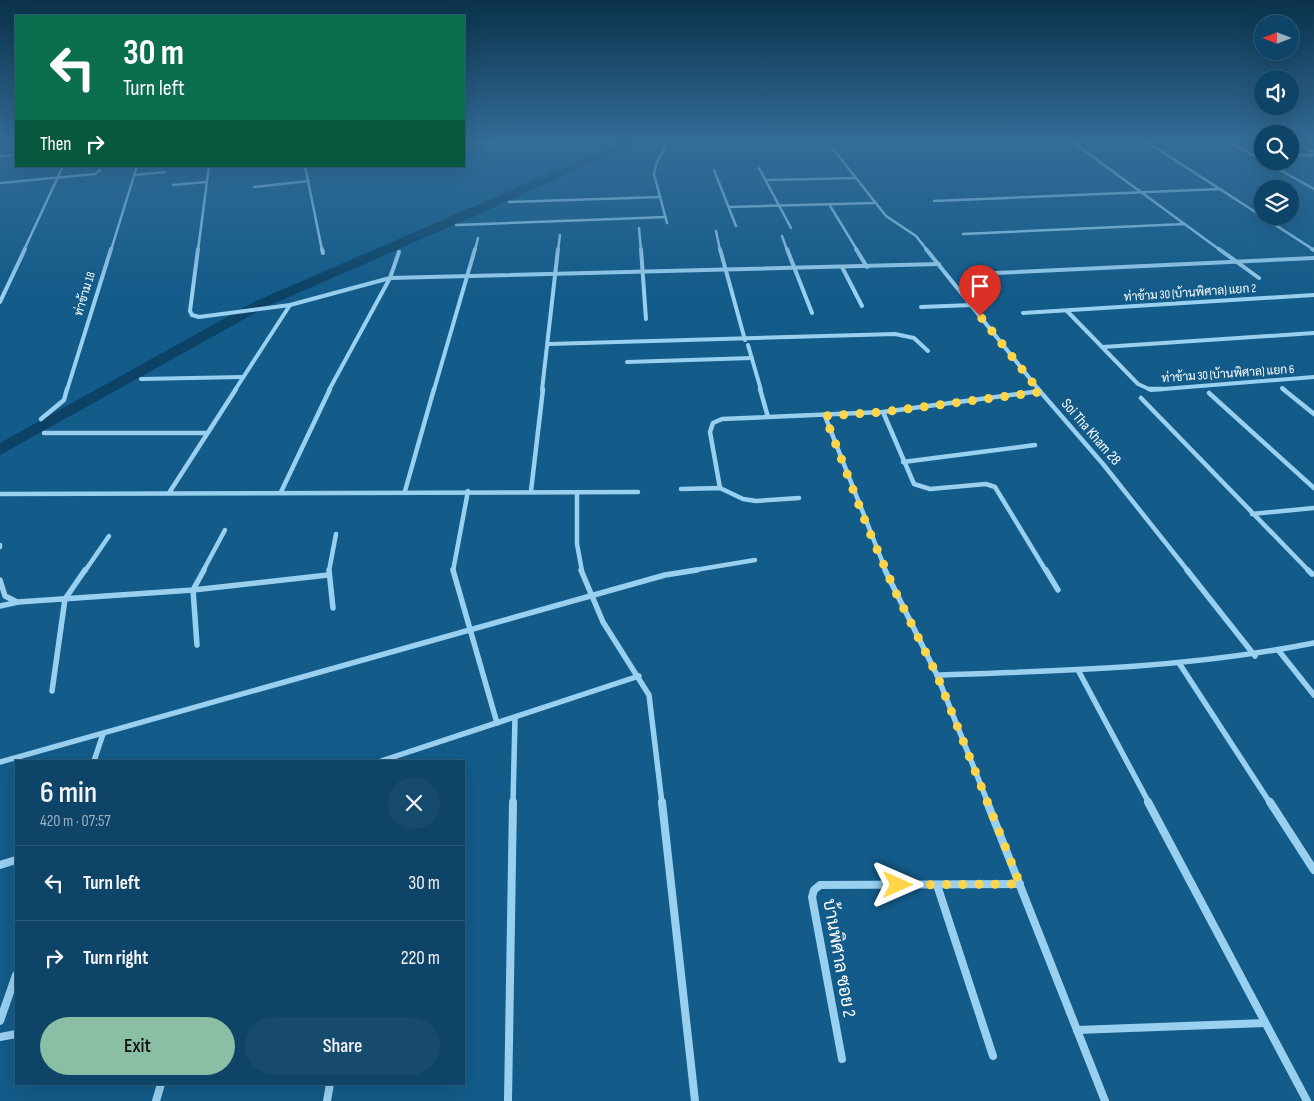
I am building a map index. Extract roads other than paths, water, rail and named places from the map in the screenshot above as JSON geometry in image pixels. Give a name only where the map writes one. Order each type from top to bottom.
[{"type":"street","points":[[0,302],[50,191]]},
{"type":"street","name":"ท่าข้าม 18","points":[[40,419],[64,400],[129,191]]},
{"type":"street","points":[[205,191],[190,311],[192,315],[204,317],[290,305],[390,278],[842,268],[939,264]]},
{"type":"street","points":[[310,191],[323,253]]},
{"type":"street","points":[[659,191],[668,223]]},
{"type":"street","points":[[722,191],[736,226]]},
{"type":"street","points":[[773,191],[791,228]]},
{"type":"street","name":"Soi Tha Kham 28","points":[[865,191],[886,216],[916,236],[1040,392],[1102,464],[1255,656]]},
{"type":"street","points":[[934,201],[1158,191]]},
{"type":"street","points":[[1224,191],[1314,250]]},
{"type":"street","points":[[1142,192],[1258,278]]},
{"type":"street","points":[[509,202],[660,197]]},
{"type":"street","points":[[728,207],[874,203]]},
{"type":"street","points":[[829,204],[867,266]]},
{"type":"street","points":[[456,226],[666,217]]},
{"type":"street","points":[[963,234],[1186,224]]},
{"type":"street","points":[[639,228],[646,319]]},
{"type":"street","points":[[716,231],[724,271],[745,340]]},
{"type":"street","points":[[531,491],[560,235]]},
{"type":"street","points":[[782,236],[812,313]]},
{"type":"street","points":[[404,491],[478,238]]},
{"type":"street","points":[[281,492],[328,393],[390,278],[399,252]]},
{"type":"street","points":[[995,273],[1314,258]]},
{"type":"street","points":[[842,268],[862,306]]},
{"type":"street","name":"ท่าข้าม 30 (บ้านพิศาล) แยก 2","points":[[1023,313],[1314,295]]},
{"type":"street","points":[[169,493],[290,305]]},
{"type":"street","points":[[920,307],[972,305]]},
{"type":"street","points":[[1067,310],[1103,347],[1314,334]]},
{"type":"street","points":[[549,344],[745,340],[895,334],[914,338],[928,352]]},
{"type":"street","points":[[748,346],[768,417]]},
{"type":"street","name":"ท่าข้าม 30 (บ้านพิศาล) แยก 6","points":[[1103,347],[1144,388],[1151,390],[1314,377]]},
{"type":"street","points":[[628,362],[752,358]]},
{"type":"street","points":[[142,379],[242,377]]},
{"type":"street","points":[[1282,388],[1314,414]]},
{"type":"street","points":[[720,488],[710,432],[713,424],[722,419],[883,412],[1040,392]]},
{"type":"street","points":[[1209,393],[1314,488]]},
{"type":"street","points":[[1141,398],[1312,574]]},
{"type":"street","points":[[883,412],[914,484],[922,488],[986,484],[995,487],[1058,590]]},
{"type":"street","points":[[825,416],[892,584],[937,675],[1105,1101]]},
{"type":"street","points":[[44,434],[206,433]]},
{"type":"street","points":[[903,462],[1035,445]]},
{"type":"street","points":[[681,489],[720,488],[743,499],[756,501],[799,498]]},
{"type":"street","points":[[0,494],[404,491],[638,492]]},
{"type":"street","points":[[468,491],[453,564],[453,576],[471,630],[497,723]]},
{"type":"street","points":[[577,492],[577,550],[590,596],[626,662],[648,689],[654,726],[695,1101]]},
{"type":"street","points":[[1252,514],[1314,508]]},
{"type":"street","points":[[197,645],[193,590],[225,530]]},
{"type":"street","points":[[333,608],[328,575],[336,534]]},
{"type":"street","points":[[52,691],[65,599],[109,536]]},
{"type":"street","points":[[0,762],[679,572],[755,560]]},
{"type":"street","points":[[0,606],[18,602],[193,590],[328,575]]},
{"type":"street","points":[[0,580],[5,596],[18,602]]},
{"type":"street","points":[[937,675],[1078,670],[1179,663],[1255,656],[1314,643]]},
{"type":"street","points":[[1279,651],[1314,695]]},
{"type":"street","points":[[1179,663],[1314,870]]},
{"type":"street","points":[[1078,670],[1307,1101]]},
{"type":"street","points":[[384,760],[639,676]]},
{"type":"street","points":[[508,1101],[515,718]]},
{"type":"street","points":[[94,760],[103,734]]},
{"type":"street","points":[[0,865],[15,860]]},
{"type":"street","name":"บ้านพิศาล ซอย 2","points":[[842,1059],[812,896],[814,890],[820,885],[1020,884]]},
{"type":"street","points":[[938,885],[993,1056]]},
{"type":"street","points":[[0,1020],[15,978]]},
{"type":"street","points":[[1077,1030],[1265,1023]]},
{"type":"street","points":[[0,1037],[15,1034]]},
{"type":"street","points":[[156,1101],[161,1085]]},
{"type":"street","points":[[327,1101],[330,1085]]},
{"type":"waterway","points":[[0,450],[261,304],[521,191]]}]
